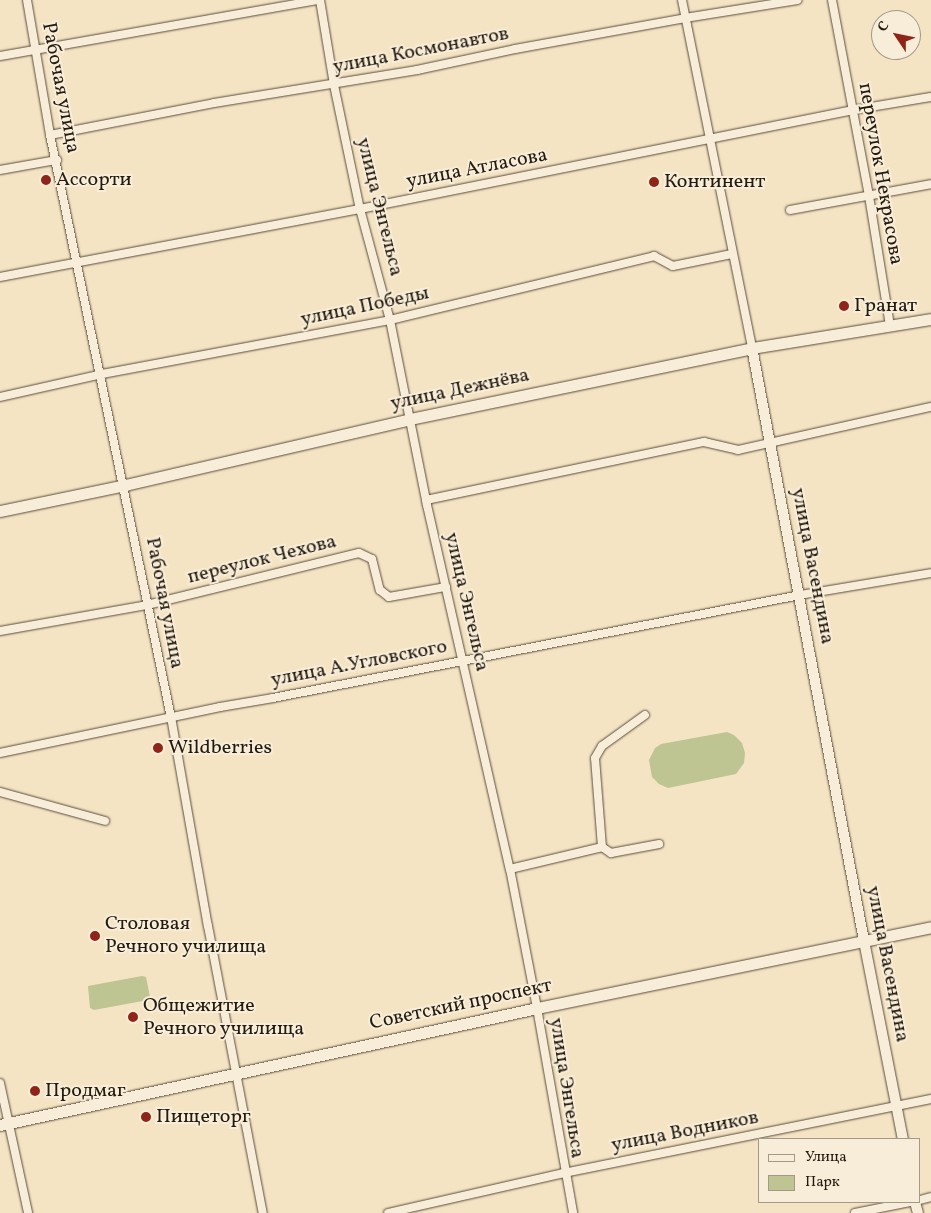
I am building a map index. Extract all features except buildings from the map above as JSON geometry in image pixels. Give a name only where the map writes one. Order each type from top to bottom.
[{"type":"main road","name":"улица Дежнёва","points":[[0,511],[124,485],[410,419],[752,348],[931,319]]},
{"type":"main road","name":"Советский проспект","points":[[5,1125],[236,1072],[931,927]]},
{"type":"street","name":"Рабочая улица","points":[[27,0],[50,135],[57,160],[102,374],[171,718],[263,1213]]},
{"type":"street","points":[[0,56],[318,0]]},
{"type":"street","name":"улица Энгельса","points":[[318,0],[360,209],[390,320],[426,500],[510,869],[537,1008],[564,1173],[573,1213]]},
{"type":"street","name":"улица Васендина","points":[[682,0],[800,595],[903,1138]]},
{"type":"street","name":"улица Космонавтов","points":[[50,135],[214,103],[334,85],[685,18],[798,0]]},
{"type":"street","name":"переулок Некрасова","points":[[832,0],[869,196],[890,326]]},
{"type":"street","name":"улица Атласова","points":[[0,277],[360,209],[853,110],[931,97]]},
{"type":"street","points":[[0,170],[57,160]]},
{"type":"street","points":[[790,210],[931,184]]},
{"type":"street","name":"улица Победы","points":[[0,397],[102,374],[390,320],[654,256],[673,266],[732,254]]},
{"type":"street","points":[[426,500],[704,442],[738,450],[931,407]]},
{"type":"street","name":"переулок Чехова","points":[[0,630],[147,605],[359,552],[372,559],[380,590],[389,597],[446,587]]},
{"type":"street","name":"улица А.Угловского","points":[[0,753],[462,660],[800,595],[931,573]]},
{"type":"street","points":[[602,847],[594,758],[602,746],[645,715]]},
{"type":"street","points":[[0,792],[105,821]]},
{"type":"street","points":[[510,869],[602,847],[611,853],[659,844]]},
{"type":"street","points":[[0,1083],[5,1125],[28,1213]]},
{"type":"street","name":"улица Водников","points":[[388,1213],[564,1173],[931,1099]]},
{"type":"street","points":[[855,1213],[905,1203]]},
{"type":"green space","points":[[727,732],[734,735],[742,743],[745,753],[744,763],[736,774],[668,788],[659,784],[652,777],[649,760],[655,748],[661,744]]},
{"type":"green space","points":[[142,976],[146,977],[150,997],[148,1000],[94,1010],[90,1008],[88,986]]},
{"type":"place","name":"Ассорти","points":[[46,180]]},
{"type":"place","name":"Континент","points":[[654,182]]},
{"type":"place","name":"Гранат","points":[[844,306]]},
{"type":"place","name":"Wildberries","points":[[158,748]]},
{"type":"place","name":"Столовая Речного училища","points":[[95,936]]},
{"type":"place","name":"Общежитие Речного училища","points":[[133,1017]]},
{"type":"place","name":"Продмаг","points":[[35,1091]]},
{"type":"place","name":"Пищеторг","points":[[146,1117]]}]
